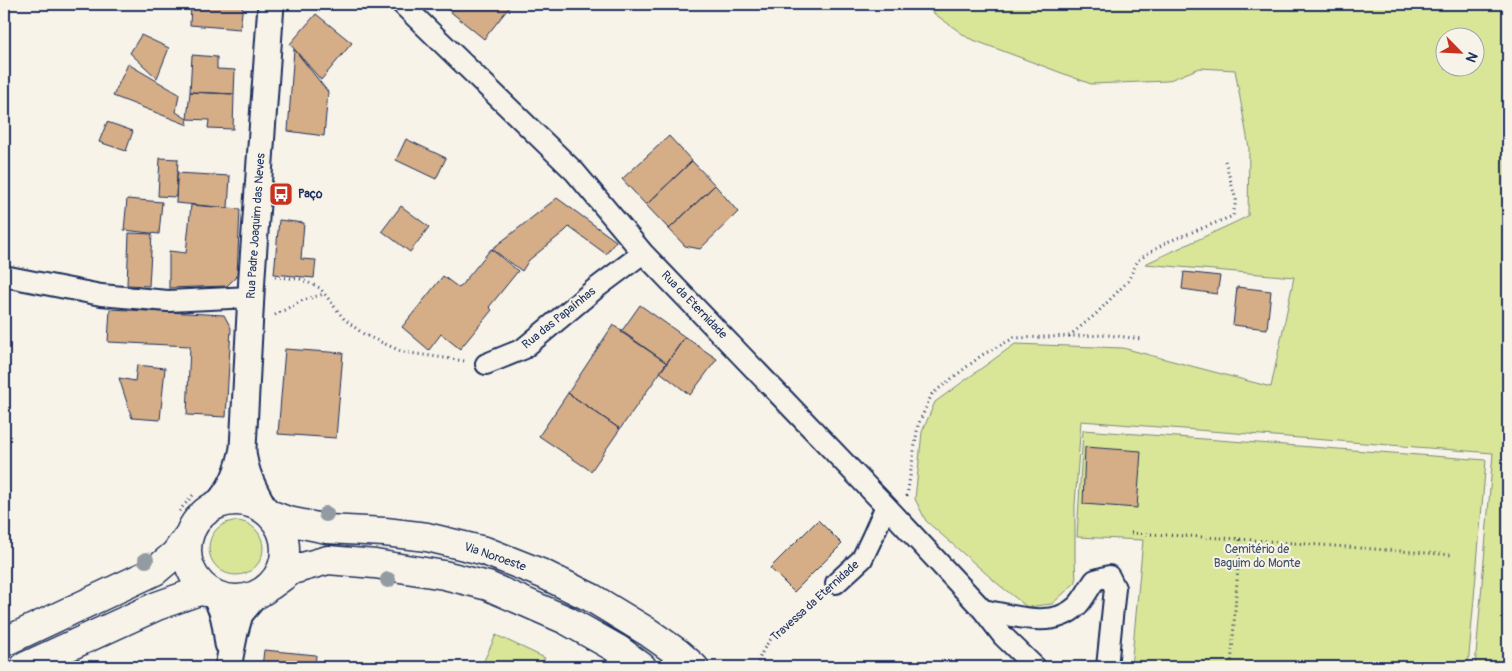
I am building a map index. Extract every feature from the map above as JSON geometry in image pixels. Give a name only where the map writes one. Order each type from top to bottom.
[{"type":"main road","points":[[4,642],[155,571],[175,554],[188,536],[195,521],[206,510],[221,502],[237,500],[254,503],[268,512],[279,524],[285,540],[285,557],[280,573],[263,591]]},
{"type":"main road","name":"Via Noroeste","points":[[268,512],[288,521],[327,529],[385,532],[427,537],[485,551],[543,574],[592,598],[648,632],[694,667]]},
{"type":"main road","points":[[188,536],[186,552],[189,567],[198,581],[212,593]]},
{"type":"main road","points":[[24,667],[123,621],[199,591],[212,593],[224,598],[240,599],[263,591],[292,570],[328,560],[375,564],[444,575],[488,586],[566,620],[619,650],[642,667]]},
{"type":"street","name":"Rua Padre Joaquim das Neves","points":[[268,512],[248,478],[243,448],[271,4]]},
{"type":"street","name":"Rua da Eternidade","points":[[402,4],[575,172],[643,252],[983,610],[1003,636],[1035,667]]},
{"type":"street","name":"Rua das Papaínhas","points":[[486,364],[523,349],[595,288],[643,252]]},
{"type":"street","points":[[4,276],[101,295],[158,300],[187,300],[252,286]]},
{"type":"street","name":"Rua Padre Joaquim das Neves","points":[[216,505],[232,484],[240,464],[243,448]]},
{"type":"street","name":"Travessa da Eternidade","points":[[836,583],[862,559],[872,538],[892,513]]},
{"type":"street","points":[[983,610],[1037,620],[1058,618],[1077,606],[1094,580],[1109,576],[1115,588],[1107,667]]},
{"type":"street","points":[[228,667],[240,614],[263,591]]},
{"type":"street","points":[[212,593],[220,603],[223,612],[228,645],[228,667]]},
{"type":"path","points":[[1068,336],[1096,314],[1128,281],[1138,260],[1167,242],[1233,216],[1236,200],[1225,161]]},
{"type":"path","points":[[252,286],[300,279],[320,288],[344,320],[365,335],[403,352],[486,364]]},
{"type":"path","points":[[249,341],[275,315],[303,300],[324,294]]},
{"type":"path","points":[[892,513],[908,495],[918,425],[932,394],[982,354],[1014,338],[1108,335],[1142,339]]},
{"type":"path","points":[[1131,533],[1453,555]]},
{"type":"path","points":[[1231,667],[1240,539]]},
{"type":"path","name":"Travessa da Eternidade","points":[[757,667],[759,656],[775,634],[836,583]]},
{"type":"green space","points":[[921,4],[1508,4],[1508,667],[1475,667],[1493,453],[1081,421],[1075,505],[1076,582],[1052,604],[1027,607],[926,521],[915,499],[922,432],[935,402],[1015,344],[1123,348],[1271,387],[1294,277],[1145,264],[1248,216],[1249,148],[1235,70],[1200,68],[1167,81],[1091,84],[968,38]]},
{"type":"green space","name":"Cemitério de Baguim do Monte","points":[[1083,430],[1486,460],[1468,667],[1131,667],[1143,540],[1077,537]]},
{"type":"green space","points":[[236,521],[246,523],[255,529],[261,538],[263,548],[261,558],[255,567],[246,573],[236,575],[226,573],[217,567],[211,558],[209,548],[211,538],[217,529],[226,523]]},
{"type":"green space","points":[[496,635],[545,658],[540,667],[481,667]]},
{"type":"building","points":[[191,4],[243,4],[240,29],[190,25]]},
{"type":"building","points":[[441,4],[510,4],[511,5],[484,39]]},
{"type":"building","points":[[316,14],[352,43],[321,80],[290,44]]},
{"type":"building","points":[[141,35],[169,48],[157,78],[130,53]]},
{"type":"building","points":[[294,49],[328,92],[324,136],[288,131]]},
{"type":"building","points":[[192,55],[217,57],[217,69],[235,70],[234,94],[190,92]]},
{"type":"building","points":[[128,64],[179,94],[176,112],[187,119],[188,125],[113,96]]},
{"type":"building","points":[[190,92],[234,94],[233,129],[208,128],[209,120],[187,119]]},
{"type":"building","points":[[107,122],[133,131],[126,151],[99,142]]},
{"type":"building","points":[[669,136],[692,161],[646,205],[622,179]]},
{"type":"building","points":[[406,139],[446,158],[436,179],[396,160]]},
{"type":"building","points":[[160,158],[178,159],[176,197],[158,196]]},
{"type":"building","points":[[692,161],[715,185],[669,229],[646,205]]},
{"type":"building","points":[[177,173],[230,176],[228,208],[176,203]]},
{"type":"building","points":[[715,185],[738,212],[700,249],[685,246],[669,229]]},
{"type":"building","points":[[557,198],[616,241],[606,254],[569,227],[529,260],[522,271],[492,249]]},
{"type":"building","points":[[127,199],[162,202],[159,234],[124,230]]},
{"type":"building","points":[[191,205],[240,209],[237,276],[227,286],[169,288],[169,251],[186,253]]},
{"type":"building","points":[[401,206],[429,227],[410,252],[382,231]]},
{"type":"building","points":[[279,220],[304,223],[301,259],[316,260],[314,278],[274,274]]},
{"type":"building","points":[[129,233],[152,234],[149,286],[127,285]]},
{"type":"building","points":[[491,249],[518,271],[489,307],[492,310],[460,349],[441,334],[429,350],[402,327],[443,276],[459,288]]},
{"type":"building","points":[[1184,272],[1220,276],[1217,294],[1182,289]]},
{"type":"building","points":[[1237,287],[1271,291],[1267,329],[1233,325]]},
{"type":"building","points":[[640,305],[685,337],[667,363],[621,332]]},
{"type":"building","points":[[110,309],[224,315],[231,328],[226,417],[187,415],[190,346],[108,342]]},
{"type":"building","points":[[613,325],[667,363],[620,429],[568,393]]},
{"type":"building","points":[[685,337],[717,359],[690,395],[660,372]]},
{"type":"building","points":[[285,349],[343,353],[336,438],[278,434]]},
{"type":"building","points":[[137,365],[165,368],[160,420],[132,418],[119,378],[135,381]]},
{"type":"building","points":[[568,393],[620,429],[591,471],[539,436]]},
{"type":"building","points":[[1085,447],[1141,451],[1137,508],[1083,504]]},
{"type":"building","points":[[818,520],[842,544],[794,592],[770,568]]},
{"type":"building","points":[[264,650],[316,655],[315,667],[262,667]]},
{"type":"place","name":"Paço","points":[[281,194]]}]
